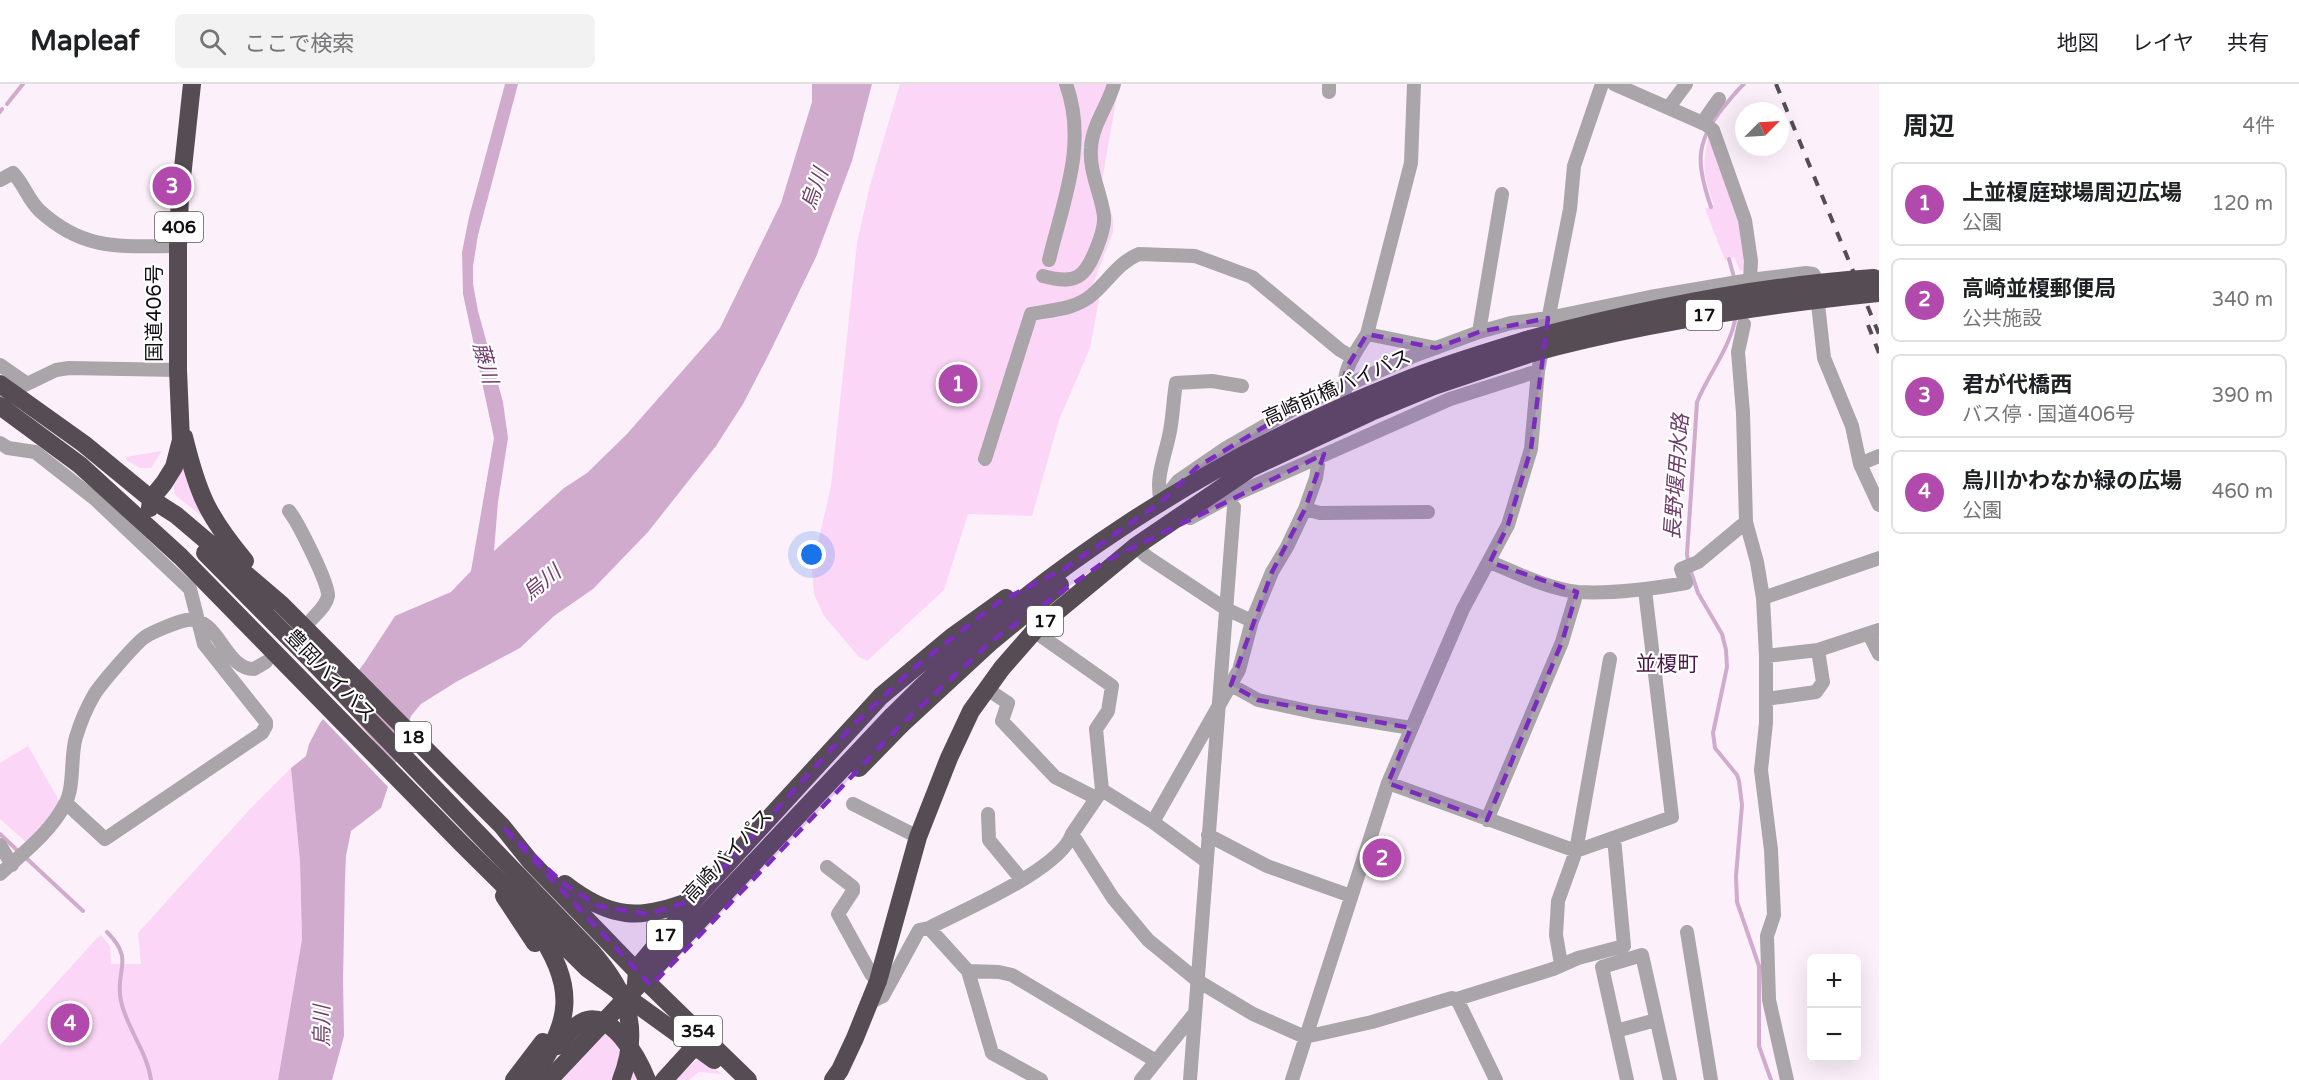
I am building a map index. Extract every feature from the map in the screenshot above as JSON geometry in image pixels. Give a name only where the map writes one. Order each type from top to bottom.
[{"type":"highway","name":"国道406号","points":[[151,499],[174,467],[180,450],[182,430],[178,370],[178,246],[180,196],[192,84]]},
{"type":"highway","name":"高崎前橋バイパス","points":[[897,720],[967,644],[1065,568],[1161,502],[1225,465],[1317,418],[1401,382],[1531,346],[1878,283]]},
{"type":"highway","name":"高崎前橋バイパス","points":[[897,720],[968,662],[1028,625],[1060,585],[1145,526],[1213,486],[1371,411],[1531,346]]},
{"type":"highway","name":"豊岡バイパス","points":[[9,389],[151,499],[176,514],[281,604],[502,826],[530,861],[642,977]]},
{"type":"highway","name":"豊岡バイパス","points":[[0,406],[80,465],[156,533],[462,844],[595,974],[645,1010]]},
{"type":"highway","name":"406","points":[[182,430],[196,484],[213,520],[281,604]]},
{"type":"highway","name":"17","points":[[833,1080],[855,1038],[878,981],[918,837],[959,735],[971,711],[1028,625],[1136,546],[1248,470]]},
{"type":"highway","points":[[151,499],[151,519],[156,533]]},
{"type":"highway","name":"18","points":[[151,499],[240,586],[591,951],[609,973],[627,1010],[630,1028],[629,1053],[621,1080]]},
{"type":"highway","name":"17","points":[[645,1010],[636,986],[695,899],[881,696],[997,603],[1033,580],[1065,568]]},
{"type":"highway","name":"高崎バイパス","points":[[549,1080],[897,720]]},
{"type":"highway","name":"高崎バイパス","points":[[564,1080],[789,840],[897,720]]},
{"type":"highway","points":[[502,826],[563,883],[591,902],[620,912],[638,915],[656,913],[695,899]]},
{"type":"highway","points":[[462,844],[535,927],[555,959],[564,992],[554,1044],[545,1060]]},
{"type":"highway","points":[[642,977],[665,1008],[688,1031],[694,1046],[664,1080]]},
{"type":"highway","name":"354","points":[[642,977],[748,1080]]},
{"type":"highway","name":"354","points":[[645,1010],[743,1080]]},
{"type":"highway","points":[[530,1080],[545,1060],[578,1025],[594,1020],[606,1024],[617,1032],[635,1056],[647,1080]]},
{"type":"highway","points":[[514,1080],[557,1023]]},
{"type":"street","points":[[1048,260],[1076,150],[1072,101],[1066,84]]},
{"type":"street","points":[[1043,276],[1060,281],[1071,280],[1081,275],[1090,267],[1103,232],[1104,218],[1091,161],[1091,146],[1095,129],[1114,84]]},
{"type":"street","points":[[1344,391],[1347,367],[1367,334],[1411,163],[1414,84]]},
{"type":"street","points":[[1292,1080],[1388,783],[1463,609],[1508,525],[1531,449],[1538,371],[1570,209],[1574,166],[1602,84]]},
{"type":"street","points":[[1614,84],[1707,126],[1745,220],[1750,253],[1747,280]]},
{"type":"street","points":[[1669,107],[1686,84]]},
{"type":"street","points":[[1707,126],[1719,99]]},
{"type":"street","points":[[0,180],[13,173],[40,211],[55,223],[88,241],[114,247],[178,246]]},
{"type":"street","points":[[1479,332],[1502,194]]},
{"type":"street","points":[[986,459],[1031,314],[1064,308],[1081,302],[1093,295],[1119,266],[1139,254],[1195,255],[1252,277],[1340,350],[1352,357]]},
{"type":"street","points":[[1161,502],[1178,481],[1226,448],[1299,406],[1344,391],[1436,348],[1479,332],[1511,323],[1548,318],[1650,297],[1747,280],[1806,273],[1813,274],[1815,277],[1824,358],[1852,426],[1860,464],[1879,505]]},
{"type":"street","points":[[1744,324],[1740,334],[1738,352],[1743,413],[1746,522],[1757,562],[1763,598],[1766,656],[1766,699],[1761,770],[1771,850],[1774,915],[1767,936],[1769,1000],[1787,1080]]},
{"type":"street","points":[[1367,334],[1436,348]]},
{"type":"street","points":[[0,365],[9,389],[56,370],[69,368],[178,370]]},
{"type":"street","points":[[1252,621],[1226,609],[1146,556],[1136,546],[1227,498],[1317,458],[1360,431],[1538,371]]},
{"type":"street","points":[[1161,502],[1158,492],[1159,474],[1169,434],[1176,383],[1212,381],[1242,386]]},
{"type":"street","points":[[0,443],[8,448],[35,452],[129,530],[190,589],[204,644],[266,722],[262,733],[105,839],[66,803]]},
{"type":"street","points":[[1860,464],[1879,456]]},
{"type":"street","points":[[1153,822],[1239,670],[1252,621],[1272,572],[1305,509],[1316,478],[1317,458]]},
{"type":"street","points":[[1190,1080],[1234,507]]},
{"type":"street","points":[[1305,509],[1320,513],[1428,512]]},
{"type":"street","points":[[289,511],[324,579],[328,594],[323,608],[312,619]]},
{"type":"street","points":[[1490,562],[1536,581],[1577,592],[1645,590],[1686,583],[1688,566],[1746,522]]},
{"type":"street","points":[[1763,598],[1879,558]]},
{"type":"street","points":[[1388,783],[1576,851],[1672,817],[1645,590]]},
{"type":"street","points":[[1487,820],[1562,642],[1577,592]]},
{"type":"street","points":[[0,874],[43,835],[66,803],[75,738],[94,694],[145,637],[186,620],[198,620],[213,633],[242,666],[254,669],[266,662]]},
{"type":"street","points":[[869,1003],[883,996],[920,930],[929,928],[1022,880],[1052,860],[1070,840],[1099,794],[1096,729],[1108,711],[1112,686],[1028,625]]},
{"type":"street","points":[[1766,656],[1818,650],[1874,632],[1879,654]]},
{"type":"street","points":[[1766,699],[1816,692],[1823,682],[1818,650]]},
{"type":"street","points":[[1561,964],[1556,935],[1558,901],[1576,851],[1610,659]]},
{"type":"street","points":[[1231,685],[1258,700],[1313,712],[1411,728]]},
{"type":"street","points":[[987,689],[1008,704],[1002,721],[1055,777],[1099,794],[1153,822],[1206,861]]},
{"type":"street","points":[[852,804],[918,837]]},
{"type":"street","points":[[988,814],[988,840],[1022,880]]},
{"type":"street","points":[[1072,834],[1113,897],[1148,940],[1198,981],[1252,1014],[1305,1037],[1372,1022],[1452,998],[1457,999],[1553,969],[1561,964],[1624,946],[1614,838]]},
{"type":"street","points":[[1208,835],[1267,866],[1351,896]]},
{"type":"street","points":[[0,845],[20,858]]},
{"type":"street","points":[[827,867],[853,887],[853,891],[838,914],[871,974],[878,981]]},
{"type":"street","points":[[929,928],[968,970],[992,1053],[1041,1080]]},
{"type":"street","points":[[1687,932],[1710,1080]]},
{"type":"street","points":[[1627,1080],[1602,966],[1642,955],[1670,1080]]},
{"type":"street","points":[[968,970],[1012,975],[1156,1061]]},
{"type":"street","points":[[1457,999],[1496,1080]]},
{"type":"street","points":[[1141,1080],[1195,1013]]},
{"type":"street","points":[[1616,1030],[1656,1020]]},
{"type":"highlighted area","points":[[1548,318],[1531,449],[1508,525],[1490,562],[1577,592],[1562,642],[1487,820],[1388,783],[1411,728],[1258,700],[1231,685],[1272,572],[1305,509],[1324,454],[1104,562],[992,641],[901,725],[651,986],[502,826],[563,883],[599,906],[649,914],[695,899],[853,725],[911,670],[997,603],[1065,568],[1161,502],[1197,467],[1299,406],[1342,388],[1347,367],[1367,334],[1436,348],[1479,332]]},
{"type":"shaded area","points":[[900,84],[1119,84],[1101,186],[1113,218],[1113,232],[1092,287],[1099,300],[1090,348],[1059,420],[1032,516],[968,514],[944,590],[867,661],[859,657],[824,616],[814,594],[812,569],[831,486],[857,243],[870,185]]},
{"type":"shaded area","points":[[1709,136],[1739,215],[1748,268],[1740,271],[1734,257],[1725,260],[1705,209],[1714,205],[1705,171]]},
{"type":"shaded area","points":[[162,451],[151,468],[140,468],[126,460],[126,457]]},
{"type":"shaded area","points":[[185,464],[203,517],[175,495],[173,483]]},
{"type":"shaded area","points":[[28,746],[61,804],[28,844],[0,819],[0,763]]},
{"type":"shaded area","points":[[291,768],[300,861],[302,939],[278,1080],[0,1080],[0,1045],[97,938],[101,935],[110,946],[111,964],[141,964],[138,933],[250,809]]},
{"type":"shaded area","points":[[587,1027],[612,1035],[641,1080],[535,1080]]},
{"type":"shaded area","points":[[697,1060],[706,1062],[722,1074],[699,1072],[689,1080],[670,1080]]},
{"type":"water","points":[[505,84],[518,84],[478,235],[473,266],[473,284],[478,311],[503,402],[508,438],[498,502],[494,551],[564,488],[587,473],[627,434],[720,328],[781,203],[812,102],[812,84],[872,84],[852,161],[816,257],[743,404],[716,446],[648,532],[593,589],[554,616],[520,648],[456,682],[421,704],[411,716],[381,808],[351,831],[346,856],[345,879],[344,1036],[332,1080],[278,1080],[302,939],[300,861],[291,768],[306,756],[309,744],[320,723],[365,662],[395,616],[451,592],[471,571],[494,438],[463,294],[462,252],[469,217]]},
{"type":"pier","points":[[336,697],[397,768],[390,789],[321,717]]},
{"type":"waterway","points":[[7,104],[23,84]]},
{"type":"waterway","name":"長野堰用水路","points":[[1711,207],[1701,167],[1706,133],[1722,109],[1744,84]]},
{"type":"waterway","name":"長野堰用水路","points":[[1729,259],[1735,281]]},
{"type":"waterway","name":"長野堰用水路","points":[[1688,562],[1697,402],[1725,349],[1736,315]]},
{"type":"waterway","name":"長野堰用水路","points":[[1690,569],[1698,593],[1722,634],[1726,650],[1727,667],[1713,733],[1715,748],[1737,775],[1739,781],[1742,805],[1736,876],[1737,902],[1759,966],[1759,1046],[1771,1080]]},
{"type":"waterway","points":[[0,834],[19,852]]},
{"type":"waterway","points":[[25,857],[83,911]]},
{"type":"waterway","points":[[107,932],[120,951],[122,958],[121,1001],[149,1069],[151,1080]]},
{"type":"railway","points":[[1776,84],[1879,334]]},
{"type":"railway","points":[[1868,325],[1879,353]]},
{"type":"place","name":"君が代橋西","points":[[172,186]]},
{"type":"place","name":"上並榎庭球場周辺広場","points":[[958,384]]},
{"type":"place","name":"高崎並榎郵便局","points":[[1382,858]]},
{"type":"place","name":"烏川かわなか緑の広場","points":[[70,1023]]},
{"type":"district","name":"並榎町","points":[[1667,664]]},
{"type":"water label","name":"烏川","points":[[815,189]]},
{"type":"water label","name":"藤川","points":[[485,363]]},
{"type":"water label","name":"烏川","points":[[542,583]]},
{"type":"water label","name":"烏川","points":[[322,1026]]}]
